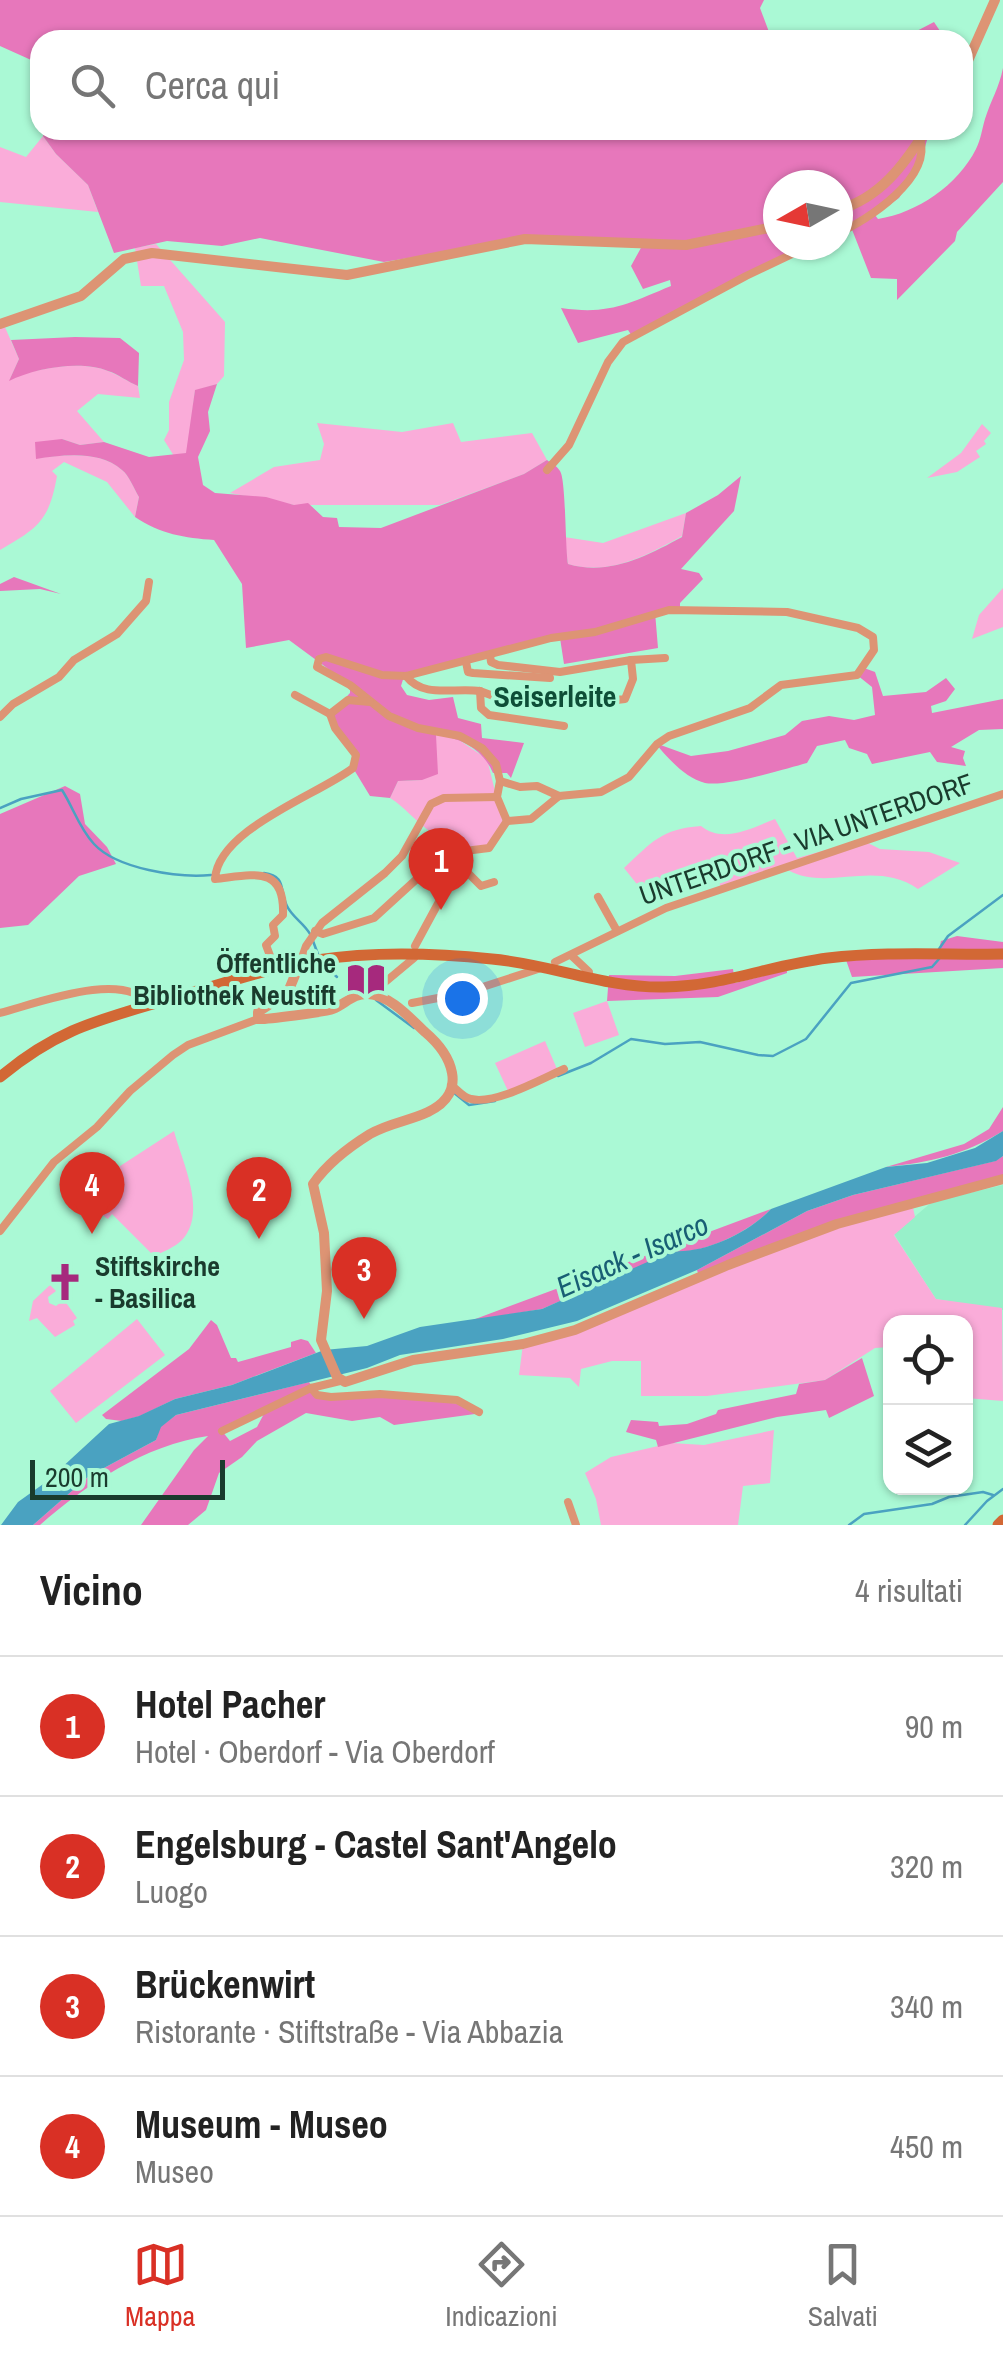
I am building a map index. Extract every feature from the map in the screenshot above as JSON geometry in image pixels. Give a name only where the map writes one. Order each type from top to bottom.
[{"type":"main road","points":[[0,1077],[57,1035],[275,969],[321,960],[406,954],[478,958],[520,962],[646,987],[738,980],[829,958],[1003,954]]},
{"type":"street","points":[[973,49],[994,0]]},
{"type":"street","points":[[853,204],[882,187],[919,140]]},
{"type":"street","points":[[853,225],[896,196],[917,165],[923,140]]},
{"type":"street","points":[[0,324],[81,296],[124,259],[152,253],[347,275],[524,239],[686,245],[763,229]]},
{"type":"street","points":[[547,470],[568,445],[614,351],[632,336],[781,260]]},
{"type":"street","points":[[0,717],[13,704],[58,677],[74,660],[117,634],[146,601],[149,582]]},
{"type":"street","points":[[500,781],[520,788],[537,786],[559,796],[601,792],[628,777],[669,736],[750,708],[793,682],[857,675],[874,650],[873,638],[858,628],[787,612],[669,610],[594,632],[551,638],[406,676],[382,675],[326,657],[316,662],[319,671],[350,685],[405,724],[446,732],[474,743],[496,764],[500,781],[497,797],[507,821]]},
{"type":"street","points":[[490,655],[491,662],[498,665],[560,672],[665,658]]},
{"type":"street","points":[[406,676],[413,685],[424,689],[480,691],[496,698],[562,704],[626,699],[633,679],[631,660]]},
{"type":"street","points":[[466,662],[468,672],[473,673],[550,678]]},
{"type":"street","points":[[480,691],[482,708],[490,716],[564,726]]},
{"type":"street","points":[[275,969],[266,945],[274,936],[272,925],[284,911],[278,881],[256,876],[215,876],[222,854],[288,804],[353,768],[356,755],[335,728],[330,714],[295,695]]},
{"type":"street","points":[[330,714],[348,700],[370,702]]},
{"type":"street","name":"UNTERDORF - VIA UNTERDORF","points":[[556,962],[666,908],[1003,794]]},
{"type":"street","points":[[507,821],[531,819],[559,796]]},
{"type":"street","points":[[258,1019],[258,1012],[288,992],[313,935],[402,856],[430,804],[444,798],[497,797]]},
{"type":"street","points":[[415,946],[440,898],[447,865],[462,850],[489,848],[507,821]]},
{"type":"street","points":[[313,935],[364,923],[393,904],[420,876],[447,865],[459,864],[481,886],[494,882]]},
{"type":"street","points":[[598,898],[617,931]]},
{"type":"street","points":[[572,956],[589,972],[588,978]]},
{"type":"street","points":[[376,996],[378,988],[414,958]]},
{"type":"street","points":[[404,1015],[412,1001],[464,993],[539,969]]},
{"type":"street","points":[[0,1013],[84,989],[138,995],[149,1005]]},
{"type":"street","points":[[0,1231],[54,1162],[173,1055],[258,1019],[322,1012],[355,996],[376,996],[446,1053],[451,1064],[451,1086],[431,1110],[370,1134],[312,1184],[324,1233],[328,1291],[320,1330],[324,1350],[338,1379]]},
{"type":"street","points":[[451,1086],[466,1098],[483,1100],[564,1069]]},
{"type":"street","points":[[222,1430],[338,1379],[352,1382],[413,1360],[523,1344],[575,1330],[837,1224],[1003,1179]]},
{"type":"street","points":[[311,1388],[332,1398],[380,1394],[457,1400],[479,1412]]},
{"type":"street","points":[[568,1502],[576,1525]]},
{"type":"shaded area","points":[[0,0],[764,0],[760,8],[768,30],[30,30],[30,60],[0,46]]},
{"type":"shaded area","points":[[934,22],[939,30],[919,30]]},
{"type":"shaded area","points":[[1003,68],[1003,182],[957,232],[955,241],[897,300],[897,279],[871,278],[853,232],[853,170],[763,170],[763,260],[781,260],[632,336],[628,330],[578,343],[561,308],[605,309],[671,286],[670,280],[643,289],[631,266],[642,246],[525,239],[384,262],[260,238],[222,246],[167,241],[114,253],[88,185],[46,140],[927,140],[919,167],[899,198],[875,215],[878,219],[921,204],[959,174],[978,145]]},
{"type":"shaded area","points":[[40,140],[46,140],[88,185],[98,212],[0,202],[0,147],[26,157]]},
{"type":"shaded area","points":[[156,244],[225,322],[224,376],[217,384],[195,391],[187,453],[174,456],[164,440],[169,430],[169,402],[184,360],[183,332],[164,286],[141,286],[135,248]]},
{"type":"shaded area","points":[[0,325],[4,325],[19,359],[10,379],[46,369],[85,366],[108,371],[138,386],[140,398],[98,394],[77,411],[104,442],[80,445],[62,439],[37,458],[81,455],[113,464],[127,475],[139,497],[135,517],[107,482],[64,462],[52,471],[57,476],[54,491],[40,522],[0,550]]},
{"type":"shaded area","points":[[120,338],[139,353],[138,386],[112,372],[85,366],[45,369],[9,381],[19,359],[11,340]]},
{"type":"shaded area","points":[[217,384],[208,412],[210,431],[198,457],[203,485],[215,493],[266,497],[294,505],[308,503],[323,517],[337,518],[339,527],[381,528],[524,474],[547,460],[559,469],[562,477],[568,564],[613,566],[669,544],[682,537],[686,513],[741,476],[734,511],[681,569],[699,573],[703,579],[680,603],[680,610],[655,612],[658,648],[564,664],[560,638],[405,673],[401,686],[407,695],[429,700],[453,697],[458,718],[481,724],[482,738],[524,743],[511,778],[507,773],[493,773],[470,746],[436,735],[438,774],[422,780],[398,781],[390,798],[370,796],[353,768],[357,762],[330,714],[350,693],[350,685],[289,640],[246,648],[242,584],[214,540],[173,534],[135,517],[139,497],[127,475],[103,459],[36,459],[35,442],[62,439],[80,445],[104,442],[149,457],[186,453],[195,390]]},
{"type":"shaded area","points":[[317,423],[402,432],[453,423],[461,442],[532,433],[547,460],[524,474],[440,505],[294,505],[230,493],[274,467],[320,460],[324,444]]},
{"type":"shaded area","points":[[982,424],[991,433],[984,441],[986,444],[976,451],[980,457],[957,472],[927,478],[961,453]]},
{"type":"shaded area","points":[[686,513],[682,536],[641,557],[598,568],[568,564],[564,537],[603,543]]},
{"type":"shaded area","points":[[14,577],[61,594],[40,589],[0,591],[0,584]]},
{"type":"shaded area","points":[[1003,588],[1003,627],[972,639],[979,615]]},
{"type":"shaded area","points":[[864,668],[875,672],[883,696],[926,692],[946,678],[955,689],[946,701],[931,706],[932,713],[1003,699],[1003,729],[979,730],[951,747],[965,751],[966,766],[937,762],[930,752],[872,764],[867,754],[849,748],[845,740],[817,746],[807,763],[715,784],[691,777],[655,743],[691,756],[728,751],[785,735],[802,721],[829,716],[854,720],[875,715],[872,687],[857,675]]},
{"type":"shaded area","points":[[436,734],[459,740],[487,759],[503,823],[489,848],[462,850],[428,830],[390,798],[398,781],[422,780]]},
{"type":"shaded area","points":[[65,786],[80,794],[85,824],[107,847],[116,864],[79,876],[28,925],[0,928],[0,814]]},
{"type":"shaded area","points":[[775,819],[797,858],[862,840],[880,849],[929,852],[960,863],[918,889],[885,876],[819,878],[788,870],[723,892],[716,875],[679,888],[644,893],[624,868],[650,844],[676,830],[701,826],[728,834]]},
{"type":"shaded area","points":[[957,936],[1003,942],[1003,968],[852,977],[846,960],[938,954],[941,941]]},
{"type":"shaded area","points":[[733,969],[735,983],[787,973],[718,997],[607,1001],[609,975],[675,976]]},
{"type":"shaded area","points":[[607,1001],[619,1035],[585,1047],[573,1013]]},
{"type":"shaded area","points":[[545,1041],[557,1069],[508,1091],[495,1063]]},
{"type":"shaded area","points":[[1003,1107],[1003,1131],[989,1139],[947,1156],[886,1167],[964,1144],[989,1129]]},
{"type":"shaded area","points":[[174,1131],[191,1187],[193,1216],[182,1240],[154,1256],[112,1214],[108,1219],[74,1196]]},
{"type":"shaded area","points":[[1003,1156],[1003,1179],[875,1211],[699,1276],[697,1270],[807,1211]]},
{"type":"shaded area","points":[[1003,1185],[1003,1310],[936,1299],[894,1234],[932,1202]]},
{"type":"shaded area","points":[[912,1203],[915,1217],[894,1235],[936,1299],[1002,1308],[1003,1401],[973,1399],[973,1315],[883,1315],[883,1347],[875,1348],[825,1380],[707,1396],[641,1396],[641,1361],[612,1361],[581,1369],[579,1387],[570,1378],[519,1375],[523,1344],[547,1339],[699,1276]]},
{"type":"shaded area","points":[[771,1209],[725,1240],[697,1250],[672,1252],[542,1309],[470,1321]]},
{"type":"shaded area","points":[[50,1285],[56,1291],[48,1297],[49,1303],[56,1306],[64,1300],[77,1318],[73,1321],[75,1325],[55,1337],[37,1318],[29,1321],[33,1301]]},
{"type":"shaded area","points":[[137,1319],[165,1355],[76,1423],[50,1391]]},
{"type":"shaded area","points":[[211,1320],[231,1358],[238,1362],[291,1347],[291,1342],[301,1339],[308,1341],[316,1353],[232,1385],[175,1399],[140,1416],[122,1421],[102,1415],[189,1349]]},
{"type":"shaded area","points":[[862,1358],[874,1396],[829,1418],[826,1410],[777,1417],[658,1447],[656,1440],[626,1432],[631,1420],[658,1422],[659,1426],[687,1424],[718,1410],[796,1394],[799,1384],[825,1380]]},
{"type":"shaded area","points":[[309,1382],[317,1394],[380,1394],[468,1405],[475,1414],[394,1425],[380,1417],[352,1421],[306,1413],[257,1441],[219,1473],[206,1510],[188,1525],[141,1525],[208,1436],[185,1441],[118,1469],[40,1525],[33,1525],[89,1476],[156,1440],[160,1427],[176,1415]],"holes":[[[267,1408],[257,1427],[230,1441],[222,1431]]]},
{"type":"shaded area","points":[[774,1430],[770,1483],[743,1486],[738,1525],[601,1525],[585,1473],[611,1457],[671,1443],[704,1445]]},
{"type":"water","points":[[1003,1131],[1003,1156],[996,1161],[853,1195],[807,1211],[697,1270],[577,1321],[503,1339],[400,1355],[367,1368],[176,1415],[161,1427],[156,1440],[89,1476],[33,1525],[1,1525],[18,1502],[46,1482],[109,1424],[139,1416],[175,1399],[232,1385],[324,1350],[367,1346],[420,1327],[542,1309],[672,1251],[698,1249],[725,1240],[771,1209],[886,1167],[927,1163],[975,1148]]},
{"type":"waterway","points":[[0,808],[62,790],[84,831],[104,853],[149,870],[211,875]]},
{"type":"waterway","points":[[264,873],[276,877],[289,910],[310,934]]},
{"type":"waterway","points":[[939,949],[948,936],[1003,895]]},
{"type":"waterway","points":[[313,941],[319,957]]},
{"type":"waterway","points":[[558,1076],[591,1063],[631,1039],[665,1044],[700,1042],[773,1056],[806,1039],[851,983],[932,967],[939,959]]},
{"type":"waterway","points":[[323,964],[337,977]]},
{"type":"waterway","points":[[376,1000],[414,1028]]},
{"type":"waterway","points":[[453,1092],[469,1105],[495,1101]]},
{"type":"waterway","points":[[965,1525],[1003,1489]]},
{"type":"waterway","points":[[849,1525],[864,1514],[932,1504],[949,1497],[983,1492],[993,1495]]},
{"type":"place","name":"Hotel Pacher","points":[[441,910]]},
{"type":"place","name":"Öffentliche Bibliothek Neustift","points":[[366,979]]},
{"type":"place","name":"Museum - Museo","points":[[92,1234]]},
{"type":"place","name":"Engelsburg - Castel Sant'Angelo","points":[[259,1239]]},
{"type":"place","name":"Stiftskirche - Basilica","points":[[65,1282]]},
{"type":"place","name":"Brückenwirt","points":[[364,1319]]},
{"type":"district","name":"Seiserleite","points":[[555,696]]},
{"type":"water label","name":"Eisack - Isarco","points":[[632,1255]]}]
